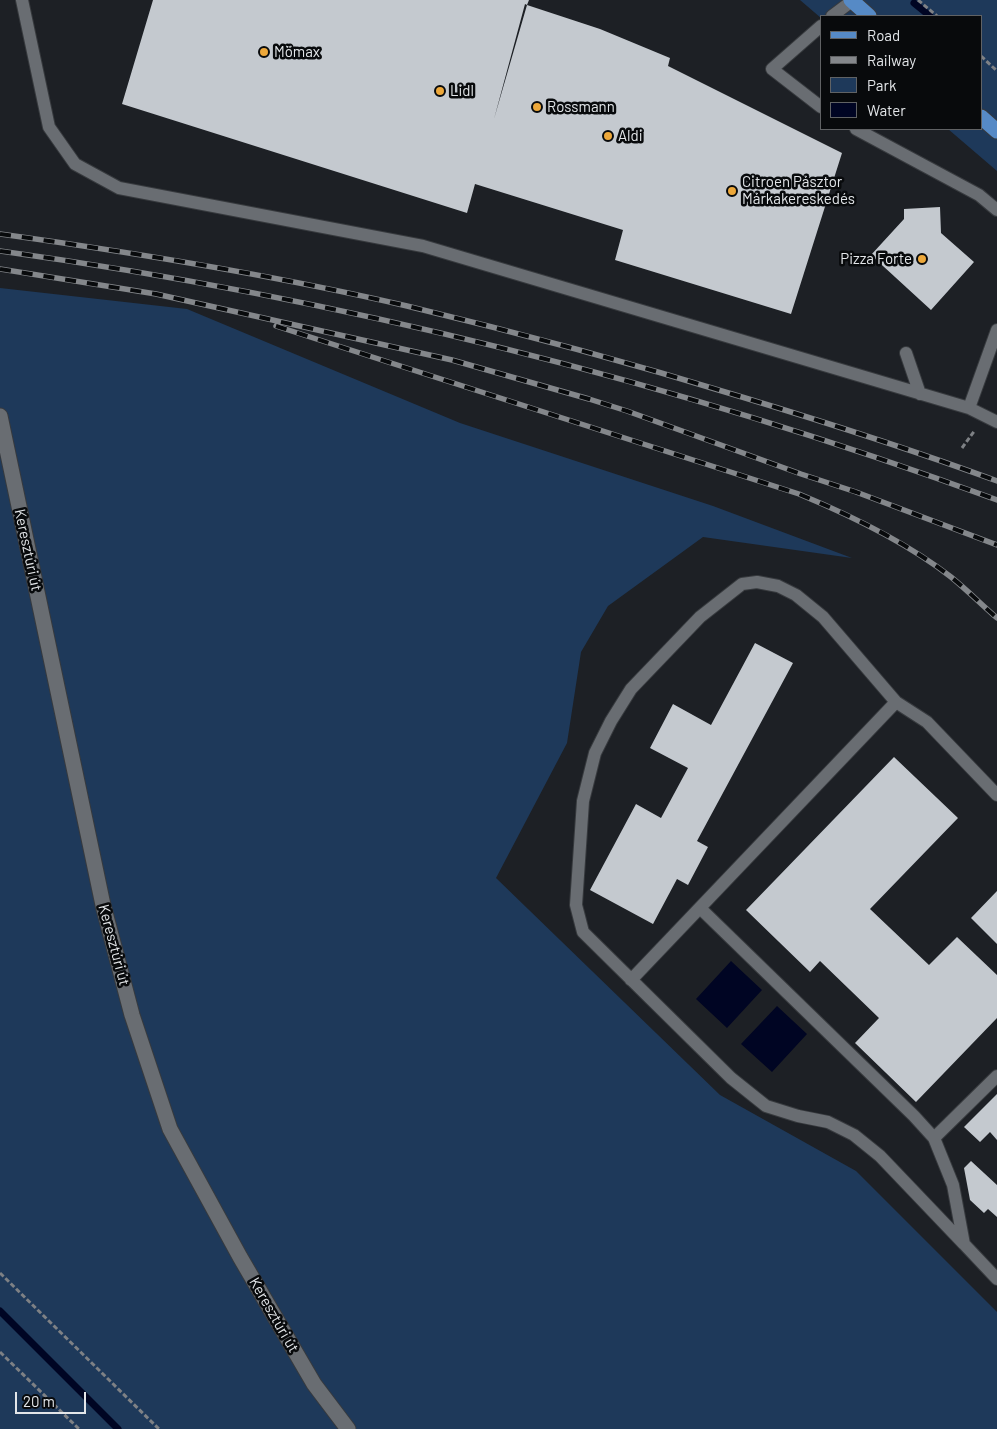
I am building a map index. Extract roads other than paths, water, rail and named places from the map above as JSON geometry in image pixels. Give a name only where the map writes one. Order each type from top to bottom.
[{"type":"main road","points":[[851,1],[868,15]]},
{"type":"main road","points":[[982,117],[997,131]]},
{"type":"main road","name":"Keresztúri út","points":[[0,416],[103,905],[132,1015],[170,1129],[240,1257],[314,1384],[348,1429]]},
{"type":"lane","points":[[22,0],[49,127],[75,164],[119,188],[423,246],[969,408],[997,422]]},
{"type":"lane","points":[[833,15],[851,1]]},
{"type":"lane","points":[[820,27],[772,69],[820,106]]},
{"type":"lane","points":[[858,130],[979,195],[997,210]]},
{"type":"lane","points":[[969,408],[997,330]]},
{"type":"lane","points":[[906,353],[920,394]]},
{"type":"lane","points":[[997,796],[927,722],[896,702],[823,617],[796,595],[778,586],[757,582],[742,584],[700,617],[631,689],[611,721],[595,753],[583,801],[576,905],[583,932],[730,1078],[766,1106],[798,1116],[828,1122],[854,1135],[880,1156],[997,1279]]},
{"type":"lane","points":[[631,980],[896,702]]},
{"type":"lane","points":[[700,908],[914,1116],[934,1138],[953,1185],[964,1244]]},
{"type":"lane","points":[[934,1138],[997,1076]]},
{"type":"water","points":[[731,961],[762,990],[727,1028],[696,999]]},
{"type":"water","points":[[777,1006],[807,1034],[772,1072],[741,1044]]},
{"type":"waterway","points":[[914,3],[929,15]]},
{"type":"waterway","points":[[0,1311],[118,1429]]},
{"type":"railway","points":[[0,234],[154,257],[255,275],[357,295],[449,316],[700,384],[870,437],[997,481]]},
{"type":"railway","points":[[0,251],[127,270],[254,293],[380,319],[505,349],[630,382],[753,418],[876,457],[997,500]]},
{"type":"railway","points":[[0,269],[156,294],[452,360],[627,411],[856,492],[997,545]]},
{"type":"railway","points":[[276,326],[799,494],[839,511],[916,552],[951,577],[997,618]]},
{"type":"place","name":"Mömax","points":[[264,52]]},
{"type":"place","name":"Lidl","points":[[440,91]]},
{"type":"place","name":"Rossmann","points":[[537,107]]},
{"type":"place","name":"Aldi","points":[[608,136]]},
{"type":"place","name":"Citroen Pásztor Márkakereskedés","points":[[732,191]]},
{"type":"place","name":"Pizza Forte","points":[[922,259]]}]
